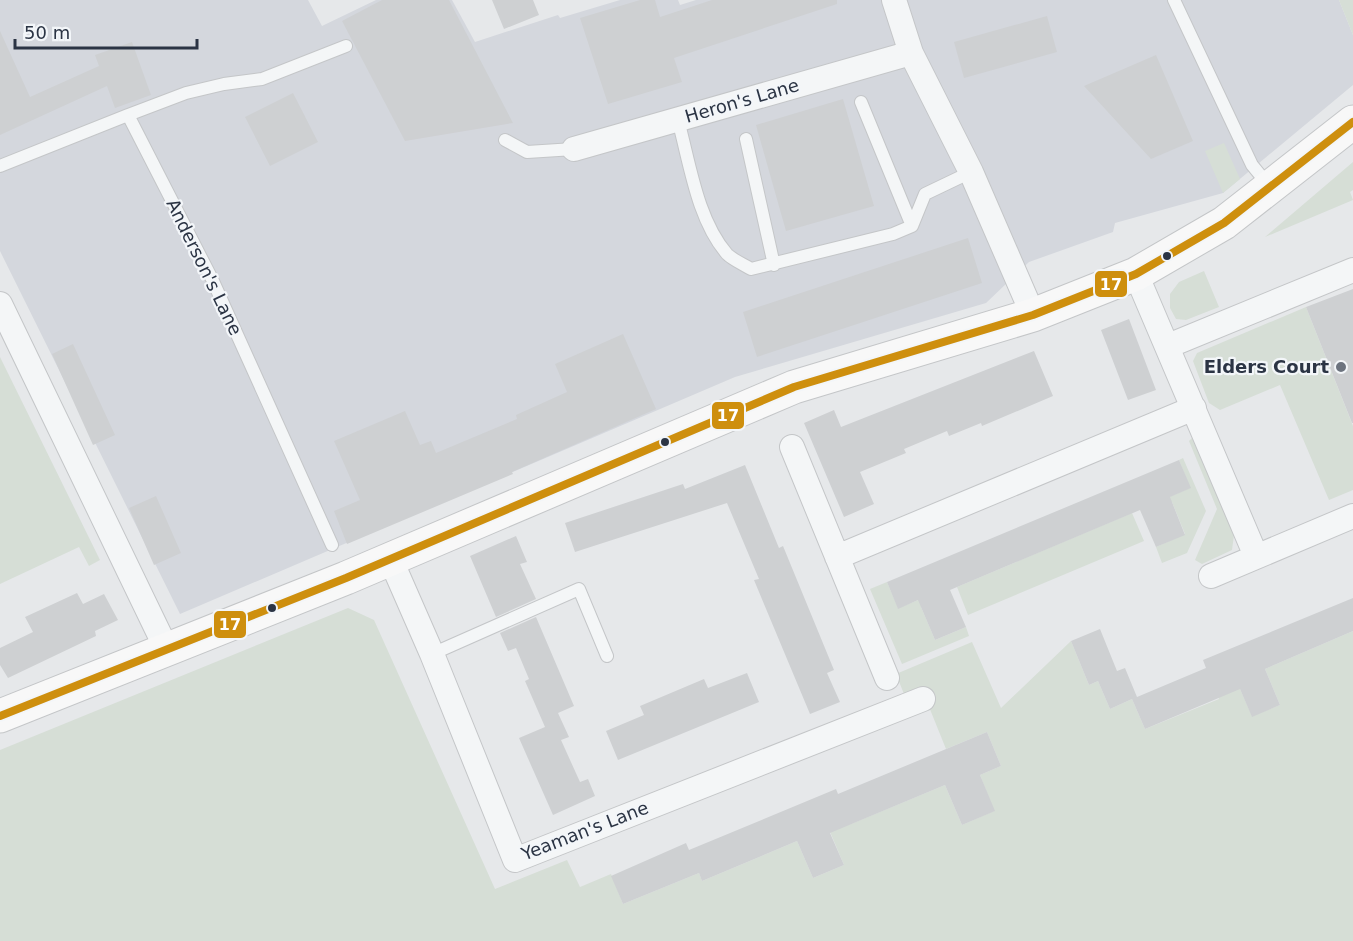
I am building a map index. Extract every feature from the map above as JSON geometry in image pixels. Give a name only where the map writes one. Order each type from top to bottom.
[{"type":"street","points":[[894,0],[911,53],[971,172],[1032,315]]},
{"type":"street","name":"Heron's Lane","points":[[574,149],[911,53]]},
{"type":"street","points":[[0,716],[390,558],[794,387],[1032,315],[1136,274],[1204,236],[1271,188],[1353,122]]},
{"type":"street","points":[[1168,346],[1353,270]]},
{"type":"street","points":[[1136,274],[1256,556]]},
{"type":"street","points":[[0,304],[167,650]]},
{"type":"street","points":[[837,557],[1194,408]]},
{"type":"street","points":[[792,447],[887,678]]},
{"type":"street","points":[[1211,576],[1353,516]]},
{"type":"street","name":"Yeaman's Lane","points":[[390,558],[432,654],[515,860],[923,699]]},
{"type":"lane","points":[[1174,0],[1252,165],[1271,188]]},
{"type":"lane","points":[[0,166],[186,93],[224,84],[262,79],[346,46]]},
{"type":"lane","points":[[861,102],[912,226]]},
{"type":"lane","name":"Anderson's Lane","points":[[128,115],[212,279],[332,545]]},
{"type":"lane","points":[[678,120],[703,212],[715,237],[729,256],[751,269],[893,234],[912,226],[925,194],[971,172]]},
{"type":"lane","points":[[746,139],[774,265]]},
{"type":"lane","points":[[505,140],[527,152],[574,149]]},
{"type":"lane","points":[[432,654],[579,589],[607,656]]},
{"type":"shaded area","points":[[0,0],[308,0],[322,26],[376,0],[452,0],[475,42],[558,15],[560,18],[620,0],[678,0],[680,5],[696,0],[1339,0],[1353,35],[1353,85],[1223,193],[1115,223],[1113,232],[1029,262],[986,303],[735,377],[180,614],[0,251]]},
{"type":"shaded area","points":[[1339,0],[1353,0],[1353,35]]},
{"type":"shaded area","points":[[1224,143],[1240,179],[1223,193],[1205,151]]},
{"type":"shaded area","points":[[1353,162],[1353,190],[1350,192],[1353,200],[1265,237]]},
{"type":"shaded area","points":[[1204,271],[1219,307],[1186,320],[1176,319],[1170,308],[1170,294],[1179,282]]},
{"type":"shaded area","points":[[1306,307],[1353,426],[1353,490],[1329,500],[1280,385],[1220,410],[1209,403],[1193,361],[1197,353]]},
{"type":"shaded area","points":[[0,357],[100,560],[89,566],[79,547],[0,584]]},
{"type":"shaded area","points":[[1192,438],[1234,535],[1232,550],[1202,564],[1195,560],[1217,509],[1189,441]]},
{"type":"shaded area","points":[[1183,458],[1206,511],[1187,553],[1162,563],[1156,547],[1185,534],[1172,502],[1162,500],[1190,488],[1179,460]]},
{"type":"shaded area","points":[[1132,513],[1144,541],[968,615],[957,587]]},
{"type":"shaded area","points":[[887,582],[898,608],[926,597],[921,607],[935,640],[966,627],[969,636],[902,664],[870,589]]},
{"type":"shaded area","points":[[348,608],[374,620],[495,889],[567,860],[580,887],[611,874],[623,904],[699,873],[702,881],[797,841],[813,878],[844,865],[828,827],[851,824],[945,785],[962,825],[994,811],[980,775],[1001,766],[987,732],[946,749],[921,687],[904,694],[896,674],[972,642],[1001,708],[1071,641],[1089,685],[1098,681],[1110,709],[1132,699],[1145,729],[1219,699],[1215,689],[1236,680],[1252,716],[1280,705],[1265,669],[1353,631],[1353,941],[0,941],[0,750]]},
{"type":"building","points":[[382,0],[449,0],[513,123],[405,141],[342,21]]},
{"type":"building","points":[[492,0],[533,0],[539,15],[504,29]]},
{"type":"building","points":[[640,0],[655,0],[660,17],[712,0],[837,0],[837,4],[674,58],[682,82],[608,104],[580,18]]},
{"type":"building","points":[[1047,16],[1057,52],[964,78],[954,42]]},
{"type":"building","points":[[0,31],[30,97],[99,66],[95,55],[132,42],[151,95],[115,108],[107,86],[0,135]]},
{"type":"building","points":[[1156,55],[1193,141],[1151,159],[1084,86]]},
{"type":"building","points":[[293,93],[318,142],[270,166],[245,117]]},
{"type":"building","points":[[843,99],[874,206],[786,231],[756,125]]},
{"type":"building","points":[[968,238],[982,283],[757,357],[743,312]]},
{"type":"building","name":"Elders Court","points":[[1353,289],[1353,423],[1352,423],[1306,307]]},
{"type":"building","points":[[1129,319],[1156,390],[1128,400],[1101,330]]},
{"type":"building","points":[[623,334],[656,409],[512,472],[513,474],[347,544],[334,511],[360,500],[334,441],[405,411],[420,445],[431,441],[436,453],[517,419],[516,415],[567,392],[555,364]]},
{"type":"building","points":[[73,344],[115,435],[93,445],[52,354]]},
{"type":"building","points":[[1034,351],[1053,396],[982,426],[981,423],[949,436],[947,431],[904,449],[906,453],[860,472],[874,504],[844,517],[804,423],[834,410],[841,427]]},
{"type":"building","points":[[1179,460],[1191,488],[1170,497],[1185,535],[1156,547],[1140,510],[950,590],[966,627],[935,640],[918,600],[898,609],[887,582]]},
{"type":"building","points":[[745,465],[779,548],[783,546],[834,670],[827,673],[840,702],[810,714],[754,580],[759,579],[727,503],[575,552],[565,523],[683,484],[685,489]]},
{"type":"building","points":[[156,496],[181,553],[154,565],[129,508]]},
{"type":"building","points":[[516,536],[527,562],[520,564],[536,599],[496,617],[470,556]]},
{"type":"building","points":[[77,593],[83,604],[104,594],[118,620],[95,631],[96,636],[8,678],[0,665],[0,648],[33,632],[25,617]]},
{"type":"building","points":[[1353,598],[1353,631],[1265,669],[1280,705],[1252,717],[1240,689],[1145,729],[1132,699],[1110,709],[1098,681],[1089,685],[1071,641],[1100,629],[1117,671],[1125,668],[1137,697],[1206,668],[1203,660]]},
{"type":"building","points":[[536,617],[574,706],[558,713],[569,737],[561,740],[580,782],[588,779],[595,796],[553,815],[519,738],[545,727],[525,681],[529,679],[516,648],[508,651],[500,633]]},
{"type":"building","points":[[747,673],[759,702],[618,760],[606,731],[644,715],[640,706],[704,679],[708,688]]},
{"type":"building","points":[[987,732],[1001,766],[980,775],[995,811],[962,825],[945,785],[830,833],[844,865],[813,878],[797,841],[702,881],[699,873],[623,904],[611,876],[686,843],[689,850],[836,789],[838,794]]},
{"type":"transit line","name":"17","points":[[0,716],[346,578],[794,387],[1033,315],[1136,274],[1224,223],[1353,122]]},
{"type":"place","name":"Elders Court","points":[[1341,367]]}]
